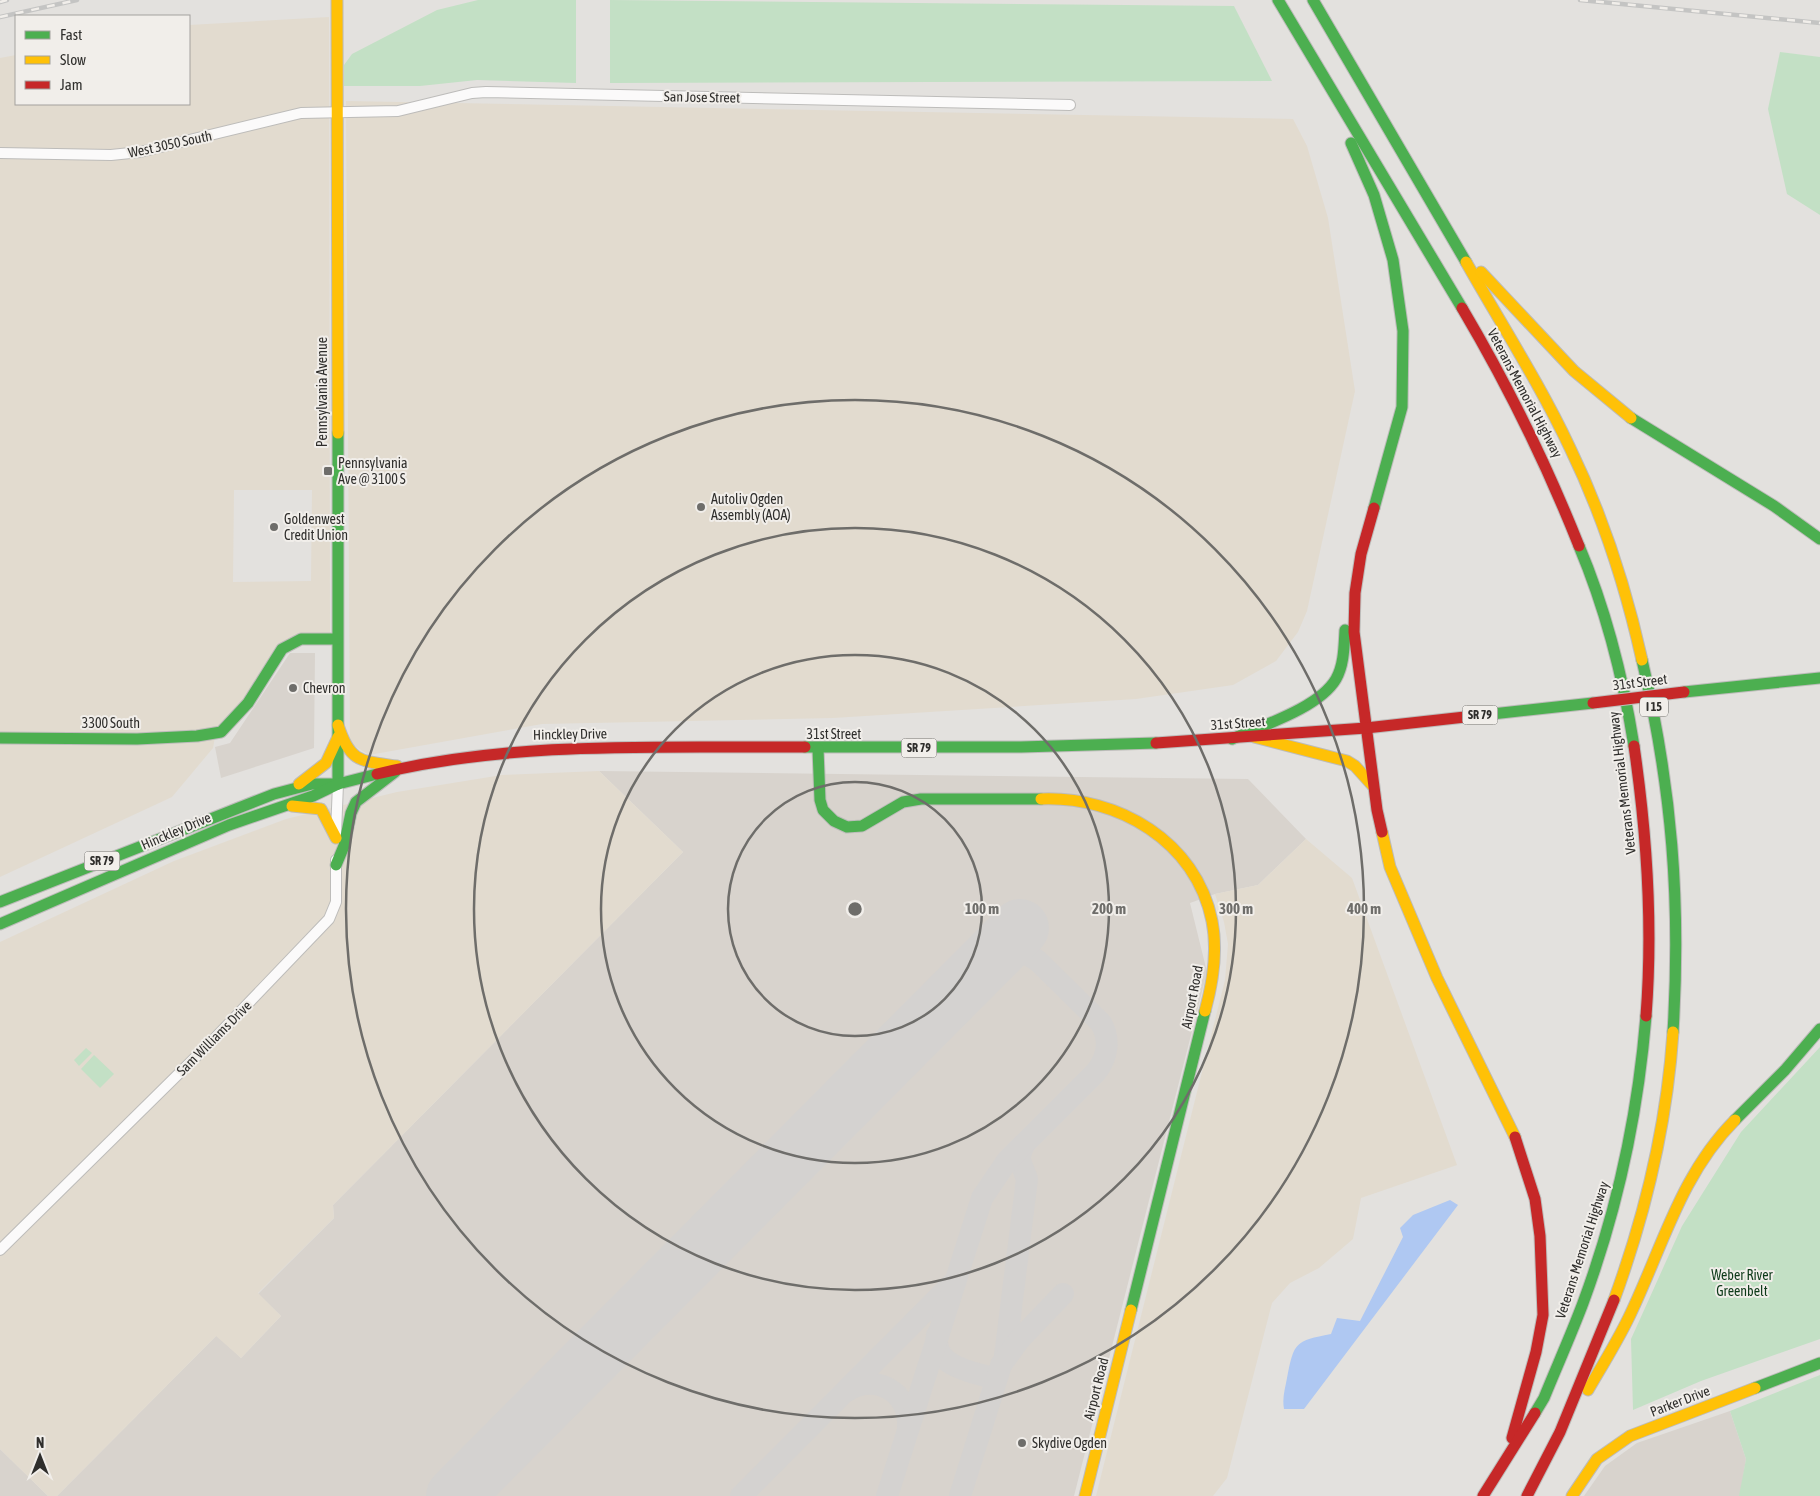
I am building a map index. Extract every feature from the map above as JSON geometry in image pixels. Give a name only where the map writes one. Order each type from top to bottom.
[{"type":"main road","name":"Pennsylvania Avenue","points":[[337,0],[338,784]]},
{"type":"main road","name":"Veterans Memorial Highway","points":[[1314,3],[1564,434],[1599,515],[1631,612],[1651,687],[1664,763],[1673,842],[1677,914],[1675,994],[1669,1072],[1657,1145],[1642,1211],[1621,1285],[1545,1467],[1527,1496]]},
{"type":"main road","name":"Veterans Memorial Highway","points":[[1281,5],[1500,372],[1552,479],[1584,557],[1610,630],[1625,690],[1643,810],[1648,921],[1648,987],[1643,1052],[1631,1129],[1613,1208],[1583,1302],[1544,1398],[1483,1496]]},
{"type":"main road","points":[[1315,64],[1374,195],[1393,260],[1403,331],[1402,407],[1361,554],[1355,593],[1354,632],[1373,786],[1393,875],[1437,978],[1513,1131],[1535,1199],[1540,1236],[1543,1315],[1536,1352],[1505,1460]]},
{"type":"main road","points":[[1454,244],[1534,331],[1597,391],[1636,422],[1774,505],[1805,526],[1820,539]]},
{"type":"main road","points":[[1232,739],[1303,707],[1331,686],[1343,659],[1346,605],[1350,576],[1361,554]]},
{"type":"main road","name":"3300 South","points":[[0,738],[137,739],[197,736],[221,732],[248,703],[282,649],[301,639],[337,639]]},
{"type":"main road","name":"31st Street","points":[[656,748],[1020,748],[1232,739],[1366,728],[1820,678]]},
{"type":"main road","points":[[338,725],[343,743],[350,755],[363,762],[403,768]]},
{"type":"main road","points":[[294,788],[326,763],[338,737]]},
{"type":"main road","points":[[1254,737],[1346,761],[1354,766],[1373,786]]},
{"type":"main road","name":"Hinckley Drive","points":[[0,924],[229,825],[288,805],[338,784],[403,768],[475,756],[521,751],[656,748]]},
{"type":"main road","name":"Airport Road","points":[[818,749],[818,786],[823,810],[834,821],[847,826],[862,826],[903,802],[921,799],[1080,800],[1107,806],[1132,816],[1164,838],[1184,862],[1204,895],[1212,918],[1215,946],[1213,981],[1085,1496]]},
{"type":"main road","points":[[336,865],[345,843],[347,822],[352,807],[361,797],[384,783],[403,768]]},
{"type":"main road","name":"Hinckley Drive","points":[[0,902],[158,838],[294,788],[312,784],[338,784]]},
{"type":"main road","points":[[288,805],[321,809],[336,838]]},
{"type":"main road","points":[[1545,1467],[1629,1317],[1671,1216],[1696,1170],[1732,1123],[1785,1070],[1820,1029]]},
{"type":"main road","name":"Parker Drive","points":[[1572,1496],[1597,1459],[1630,1436],[1820,1363]]},
{"type":"street","name":"San Jose Street","points":[[337,111],[398,111],[472,93],[486,92],[1070,105]]},
{"type":"street","name":"West 3050 South","points":[[0,153],[111,155],[140,152],[300,113],[337,111]]},
{"type":"street","name":"Sam Williams Drive","points":[[0,1250],[216,1037],[329,919],[336,902],[338,784]]},
{"type":"shaded area","points":[[329,17],[330,633],[301,634],[232,722],[216,731],[213,748],[172,797],[0,877],[0,58],[15,55],[15,105],[190,105],[190,25]],"holes":[[[234,490],[312,490],[311,581],[233,582]]]},
{"type":"shaded area","points":[[346,101],[1293,119],[1307,146],[1328,218],[1355,391],[1307,611],[1298,632],[1276,661],[1233,685],[1136,699],[833,718],[542,724],[369,755],[350,743]]},
{"type":"shaded area","points":[[290,653],[315,653],[314,748],[221,778],[215,747],[230,743]]},
{"type":"shaded area","points":[[599,771],[1248,779],[1306,839],[1258,885],[1215,894],[1190,903],[1207,972],[1074,1496],[57,1496],[217,1335],[241,1358],[281,1316],[258,1294],[334,1218],[333,1205],[683,852]]},
{"type":"shaded area","points":[[599,771],[683,852],[333,1205],[334,1218],[258,1293],[281,1316],[241,1358],[216,1336],[57,1496],[48,1496],[0,1449],[0,942],[174,861],[286,819],[397,792],[502,775]]},
{"type":"shaded area","points":[[1306,839],[1352,878],[1457,1165],[1361,1198],[1353,1239],[1319,1268],[1290,1283],[1272,1303],[1227,1478],[1213,1496],[1096,1496],[1225,980],[1228,944],[1224,922],[1215,894],[1258,885]]},
{"type":"shaded area","points":[[1730,1411],[1746,1459],[1740,1496],[1584,1496],[1605,1466],[1637,1443]]},
{"type":"shaded area","points":[[0,1449],[48,1496],[0,1496]]},
{"type":"green space","points":[[478,0],[576,0],[576,83],[477,80],[420,86],[344,86],[344,65],[352,54],[437,10]]},
{"type":"green space","points":[[610,0],[1234,6],[1272,81],[610,83]]},
{"type":"green space","points":[[1780,52],[1820,57],[1820,215],[1787,194],[1768,109]]},
{"type":"green space","name":"Weber River Greenbelt","points":[[1820,1047],[1820,1339],[1701,1381],[1633,1410],[1631,1339],[1682,1226],[1741,1132]]},
{"type":"green space","points":[[86,1048],[92,1053],[79,1066],[74,1060]]},
{"type":"green space","points":[[94,1055],[114,1074],[100,1088],[81,1069]]},
{"type":"green space","points":[[1820,1375],[1820,1496],[1739,1496],[1746,1459],[1730,1411]]},
{"type":"water","points":[[1450,1200],[1458,1205],[1304,1409],[1284,1409],[1283,1401],[1289,1366],[1298,1345],[1310,1339],[1331,1334],[1337,1318],[1360,1321],[1403,1237],[1400,1228],[1413,1215]]},
{"type":"taxiway","points":[[887,1496],[982,1198],[1007,1161],[1096,1072],[1105,1054],[1107,1042],[1101,1023],[1038,961],[1024,954],[1011,952],[990,959],[984,964]]},
{"type":"taxiway","points":[[1005,1356],[1027,1179],[1019,1158],[1024,1144]]},
{"type":"taxiway","points":[[741,1496],[951,1285]]},
{"type":"taxiway","points":[[960,1496],[1001,1365],[1019,1340],[1063,1294]]},
{"type":"taxiway","points":[[937,1335],[937,1346],[947,1361],[966,1370],[996,1379]]},
{"type":"taxiway","points":[[847,1391],[869,1384],[889,1389],[904,1404],[908,1427]]},
{"type":"runway","points":[[455,1496],[1020,928]]},
{"type":"railway","points":[[0,2],[7,0]]},
{"type":"railway","points":[[0,17],[77,0]]},
{"type":"railway","points":[[1580,0],[1820,23]]},
{"type":"traffic: fast","points":[[1278,0],[1462,308]]},
{"type":"traffic: fast","points":[[1313,0],[1466,262]]},
{"type":"traffic: fast","points":[[1351,143],[1374,195],[1393,260],[1403,331],[1402,407],[1374,508]]},
{"type":"traffic: fast","points":[[1631,418],[1774,506],[1820,539]]},
{"type":"traffic: fast","points":[[338,433],[338,784]]},
{"type":"traffic: fast","points":[[1579,546],[1589,570],[1612,644],[1625,695],[1634,746]]},
{"type":"traffic: fast","points":[[1232,739],[1288,715],[1317,699],[1328,689],[1336,679],[1341,668],[1345,630]]},
{"type":"traffic: fast","points":[[0,738],[137,739],[197,736],[221,732],[248,703],[282,649],[301,639],[337,639]]},
{"type":"traffic: fast","points":[[1642,660],[1661,754],[1672,845],[1676,937],[1673,1032]]},
{"type":"traffic: fast","points":[[1684,692],[1820,678]]},
{"type":"traffic: fast","points":[[1474,716],[1593,703]]},
{"type":"traffic: fast","points":[[805,747],[1021,747],[1156,743]]},
{"type":"traffic: fast","points":[[818,749],[820,800],[823,810],[834,821],[847,827],[862,826],[903,802],[921,799],[1041,799]]},
{"type":"traffic: fast","points":[[336,865],[344,846],[351,813],[356,802],[395,772]]},
{"type":"traffic: fast","points":[[0,924],[229,825],[313,796],[338,784],[377,774]]},
{"type":"traffic: fast","points":[[0,902],[274,794],[312,784],[333,784]]},
{"type":"traffic: fast","points":[[1131,1310],[1205,1011]]},
{"type":"traffic: fast","points":[[1535,1413],[1544,1398],[1578,1315],[1595,1268],[1616,1198],[1632,1126],[1646,1016]]},
{"type":"traffic: fast","points":[[1735,1120],[1785,1070],[1820,1029]]},
{"type":"traffic: fast","points":[[1755,1388],[1820,1363]]},
{"type":"traffic: slow","points":[[337,0],[338,433]]},
{"type":"traffic: slow","points":[[1466,262],[1546,401],[1582,473],[1603,525],[1621,579],[1642,660]]},
{"type":"traffic: slow","points":[[1481,272],[1574,371],[1631,418]]},
{"type":"traffic: slow","points":[[338,725],[347,747],[358,758],[374,763],[397,766]]},
{"type":"traffic: slow","points":[[299,784],[326,763],[338,737]]},
{"type":"traffic: slow","points":[[1254,737],[1347,761],[1355,766],[1373,786]]},
{"type":"traffic: slow","points":[[1041,799],[1070,800],[1098,806],[1125,815],[1149,829],[1171,846],[1189,868],[1203,893],[1214,932],[1214,966],[1205,1011]]},
{"type":"traffic: slow","points":[[292,806],[321,809],[336,838]]},
{"type":"traffic: slow","points":[[1382,832],[1390,867],[1437,978],[1515,1137]]},
{"type":"traffic: slow","points":[[1614,1300],[1645,1202],[1653,1168],[1666,1100],[1673,1032]]},
{"type":"traffic: slow","points":[[1588,1390],[1629,1317],[1686,1189],[1716,1141],[1735,1120]]},
{"type":"traffic: slow","points":[[1085,1496],[1131,1310]]},
{"type":"traffic: slow","points":[[1572,1496],[1597,1459],[1630,1436],[1755,1388]]},
{"type":"traffic: jam","points":[[1462,308],[1525,424],[1579,546]]},
{"type":"traffic: jam","points":[[1374,508],[1361,554],[1355,593],[1354,632],[1377,810],[1382,832]]},
{"type":"traffic: jam","points":[[1593,703],[1684,692]]},
{"type":"traffic: jam","points":[[1156,743],[1366,728],[1474,716]]},
{"type":"traffic: jam","points":[[1634,746],[1648,881],[1649,948],[1646,1016]]},
{"type":"traffic: jam","points":[[377,774],[430,763],[536,751],[644,747],[805,747]]},
{"type":"traffic: jam","points":[[1512,1438],[1536,1352],[1543,1315],[1540,1236],[1535,1199],[1515,1137]]},
{"type":"traffic: jam","points":[[1527,1496],[1560,1432],[1614,1300]]},
{"type":"traffic: jam","points":[[1483,1496],[1535,1413]]},
{"type":"place","name":"Pennsylvania Ave @ 3100 S","points":[[328,471]]},
{"type":"place","name":"Autoliv Ogden Assembly (AOA)","points":[[701,507]]},
{"type":"place","name":"Goldenwest Credit Union","points":[[274,527]]},
{"type":"place","name":"Chevron","points":[[293,688]]},
{"type":"place","name":"Skydive Ogden","points":[[1022,1443]]}]
